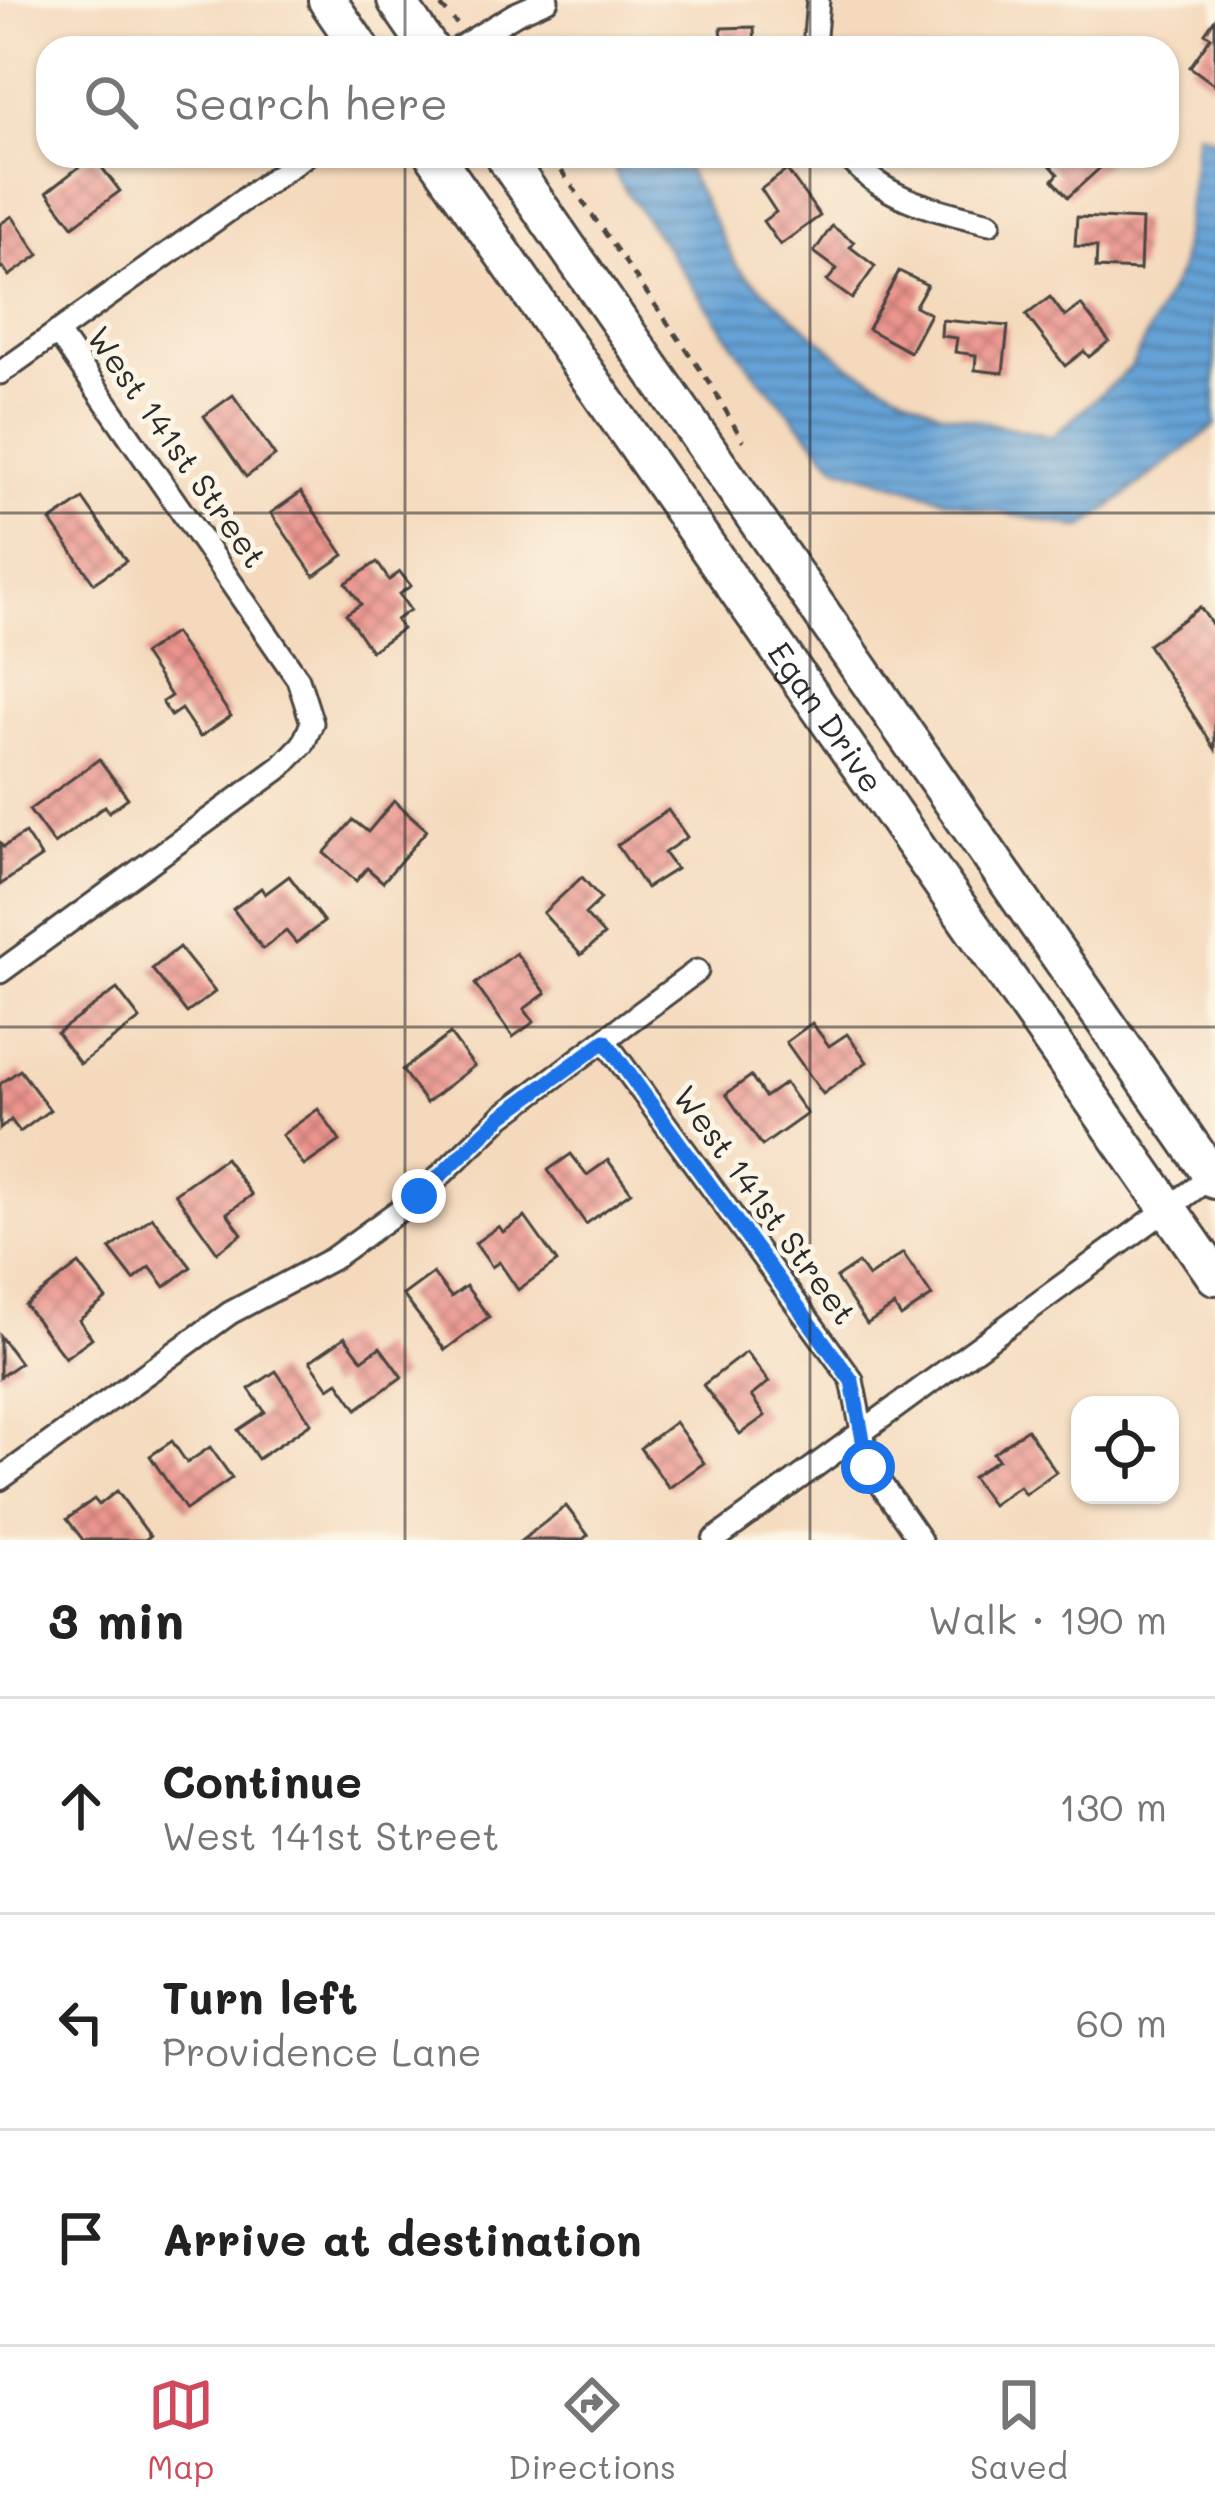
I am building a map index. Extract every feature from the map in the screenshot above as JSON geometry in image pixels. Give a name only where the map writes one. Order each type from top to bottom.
[{"type":"highway","points":[[326,0],[352,36]]},
{"type":"highway","points":[[396,0],[421,36]]},
{"type":"highway","name":"Egan Drive","points":[[443,168],[1215,1276]]},
{"type":"highway","name":"Egan Drive","points":[[512,168],[1214,1177]]},
{"type":"street","points":[[479,36],[547,0]]},
{"type":"street","points":[[815,36],[818,0]]},
{"type":"street","points":[[0,374],[288,168]]},
{"type":"street","points":[[861,168],[885,190],[989,223]]},
{"type":"street","name":"West 141st Street","points":[[0,972],[281,767],[303,744],[312,723],[298,679],[56,332]]},
{"type":"street","points":[[0,1479],[230,1312],[350,1246],[444,1175],[502,1116],[697,970]]},
{"type":"street","name":"West 141st Street","points":[[605,1041],[852,1381],[868,1467],[920,1540]]},
{"type":"street","points":[[714,1540],[1214,1177]]},
{"type":"water","points":[[1197,132],[1215,138],[1215,426],[1083,528],[974,508],[836,466],[750,367],[617,178],[615,168],[686,168],[738,268],[850,366],[940,412],[1052,437],[1131,367],[1180,269]]},
{"type":"building","points":[[1215,19],[1215,85],[1190,67],[1211,37],[1205,33]]},
{"type":"building","points":[[754,27],[754,36],[722,36],[721,28]]},
{"type":"building","points":[[78,168],[102,168],[120,191],[73,226],[47,192]]},
{"type":"building","points":[[1053,168],[1100,168],[1068,197],[1053,180],[1058,174]]},
{"type":"building","points":[[787,170],[820,216],[780,245],[763,221],[776,212],[761,189]]},
{"type":"building","points":[[12,216],[39,255],[9,276],[0,269],[0,224]]},
{"type":"building","points":[[1077,217],[1142,220],[1140,270],[1096,268],[1097,247],[1075,246]]},
{"type":"building","points":[[832,226],[875,266],[852,299],[827,281],[837,269],[814,252]]},
{"type":"building","points":[[899,271],[927,285],[915,306],[930,314],[910,352],[868,329]]},
{"type":"building","points":[[1050,297],[1065,317],[1081,305],[1109,341],[1089,357],[1084,351],[1065,366],[1026,315]]},
{"type":"building","points":[[942,320],[1008,326],[1003,373],[975,370],[976,355],[955,352],[957,338],[941,336]]},
{"type":"building","points":[[233,395],[275,456],[246,477],[204,416]]},
{"type":"building","points":[[301,492],[344,555],[314,576],[271,513]]},
{"type":"building","points":[[83,499],[126,561],[94,583],[51,521]]},
{"type":"building","points":[[377,562],[389,580],[400,572],[411,586],[399,594],[410,610],[396,620],[402,629],[371,651],[346,614],[361,604],[346,583]]},
{"type":"building","points":[[1200,607],[1215,629],[1215,749],[1148,645]]},
{"type":"building","points":[[174,633],[231,716],[200,737],[181,709],[171,716],[162,702],[171,696],[143,654]]},
{"type":"building","points":[[99,759],[128,798],[109,812],[105,806],[54,844],[29,810]]},
{"type":"building","points":[[394,801],[427,830],[383,882],[367,868],[356,881],[324,853],[353,820],[368,832]]},
{"type":"building","points":[[668,810],[687,837],[664,853],[676,869],[646,888],[617,845]]},
{"type":"building","points":[[25,833],[41,857],[0,885],[0,843],[3,847]]},
{"type":"building","points":[[289,876],[324,922],[296,943],[286,931],[263,949],[233,909],[261,888],[265,894]]},
{"type":"building","points":[[582,877],[601,899],[585,914],[604,935],[581,955],[543,913]]},
{"type":"building","points":[[179,947],[215,992],[187,1013],[152,969]]},
{"type":"building","points":[[516,953],[546,993],[524,1009],[534,1022],[513,1037],[475,984]]},
{"type":"building","points":[[117,989],[140,1019],[80,1064],[57,1033]]},
{"type":"building","points":[[812,1023],[829,1046],[847,1034],[867,1062],[823,1094],[786,1042]]},
{"type":"building","points":[[450,1034],[474,1066],[426,1103],[402,1070]]},
{"type":"building","points":[[20,1070],[50,1110],[20,1132],[11,1120],[0,1129],[0,1084]]},
{"type":"building","points":[[751,1076],[765,1097],[785,1083],[807,1114],[762,1146],[726,1094]]},
{"type":"building","points":[[318,1109],[340,1141],[304,1166],[282,1135]]},
{"type":"building","points":[[571,1154],[587,1175],[608,1160],[631,1192],[586,1224],[548,1170]]},
{"type":"building","points":[[225,1158],[252,1195],[227,1213],[242,1234],[217,1252],[175,1193]]},
{"type":"building","points":[[152,1217],[191,1267],[165,1287],[150,1267],[134,1280],[110,1249]]},
{"type":"building","points":[[525,1217],[557,1262],[518,1290],[499,1262],[492,1267],[475,1243],[499,1226],[503,1232]]},
{"type":"building","points":[[903,1253],[932,1296],[901,1317],[894,1306],[867,1324],[836,1278],[858,1263],[868,1277]]},
{"type":"building","points":[[79,1264],[106,1299],[79,1320],[92,1338],[65,1358],[25,1305]]},
{"type":"building","points":[[433,1273],[451,1297],[466,1286],[489,1317],[445,1350],[403,1295]]},
{"type":"building","points":[[0,1336],[20,1363],[0,1377]]},
{"type":"building","points":[[345,1337],[362,1360],[380,1347],[402,1377],[357,1409],[338,1382],[329,1388],[310,1361]]},
{"type":"building","points":[[746,1352],[769,1382],[751,1396],[765,1416],[740,1434],[703,1385]]},
{"type":"building","points":[[276,1371],[311,1423],[258,1459],[238,1430],[265,1412],[249,1389]]},
{"type":"building","points":[[675,1422],[704,1463],[669,1488],[640,1448]]},
{"type":"building","points":[[1027,1429],[1056,1472],[1025,1494],[1019,1486],[992,1505],[972,1477],[998,1459],[993,1453]]},
{"type":"building","points":[[172,1441],[187,1463],[210,1447],[232,1478],[186,1510],[150,1456]]},
{"type":"building","points":[[117,1491],[150,1536],[145,1540],[83,1540],[67,1519],[94,1499],[99,1505]]},
{"type":"building","points":[[566,1506],[588,1535],[582,1540],[522,1540]]},
{"type":"route","points":[[419,1196],[502,1116],[605,1041],[852,1381],[868,1467]]}]
